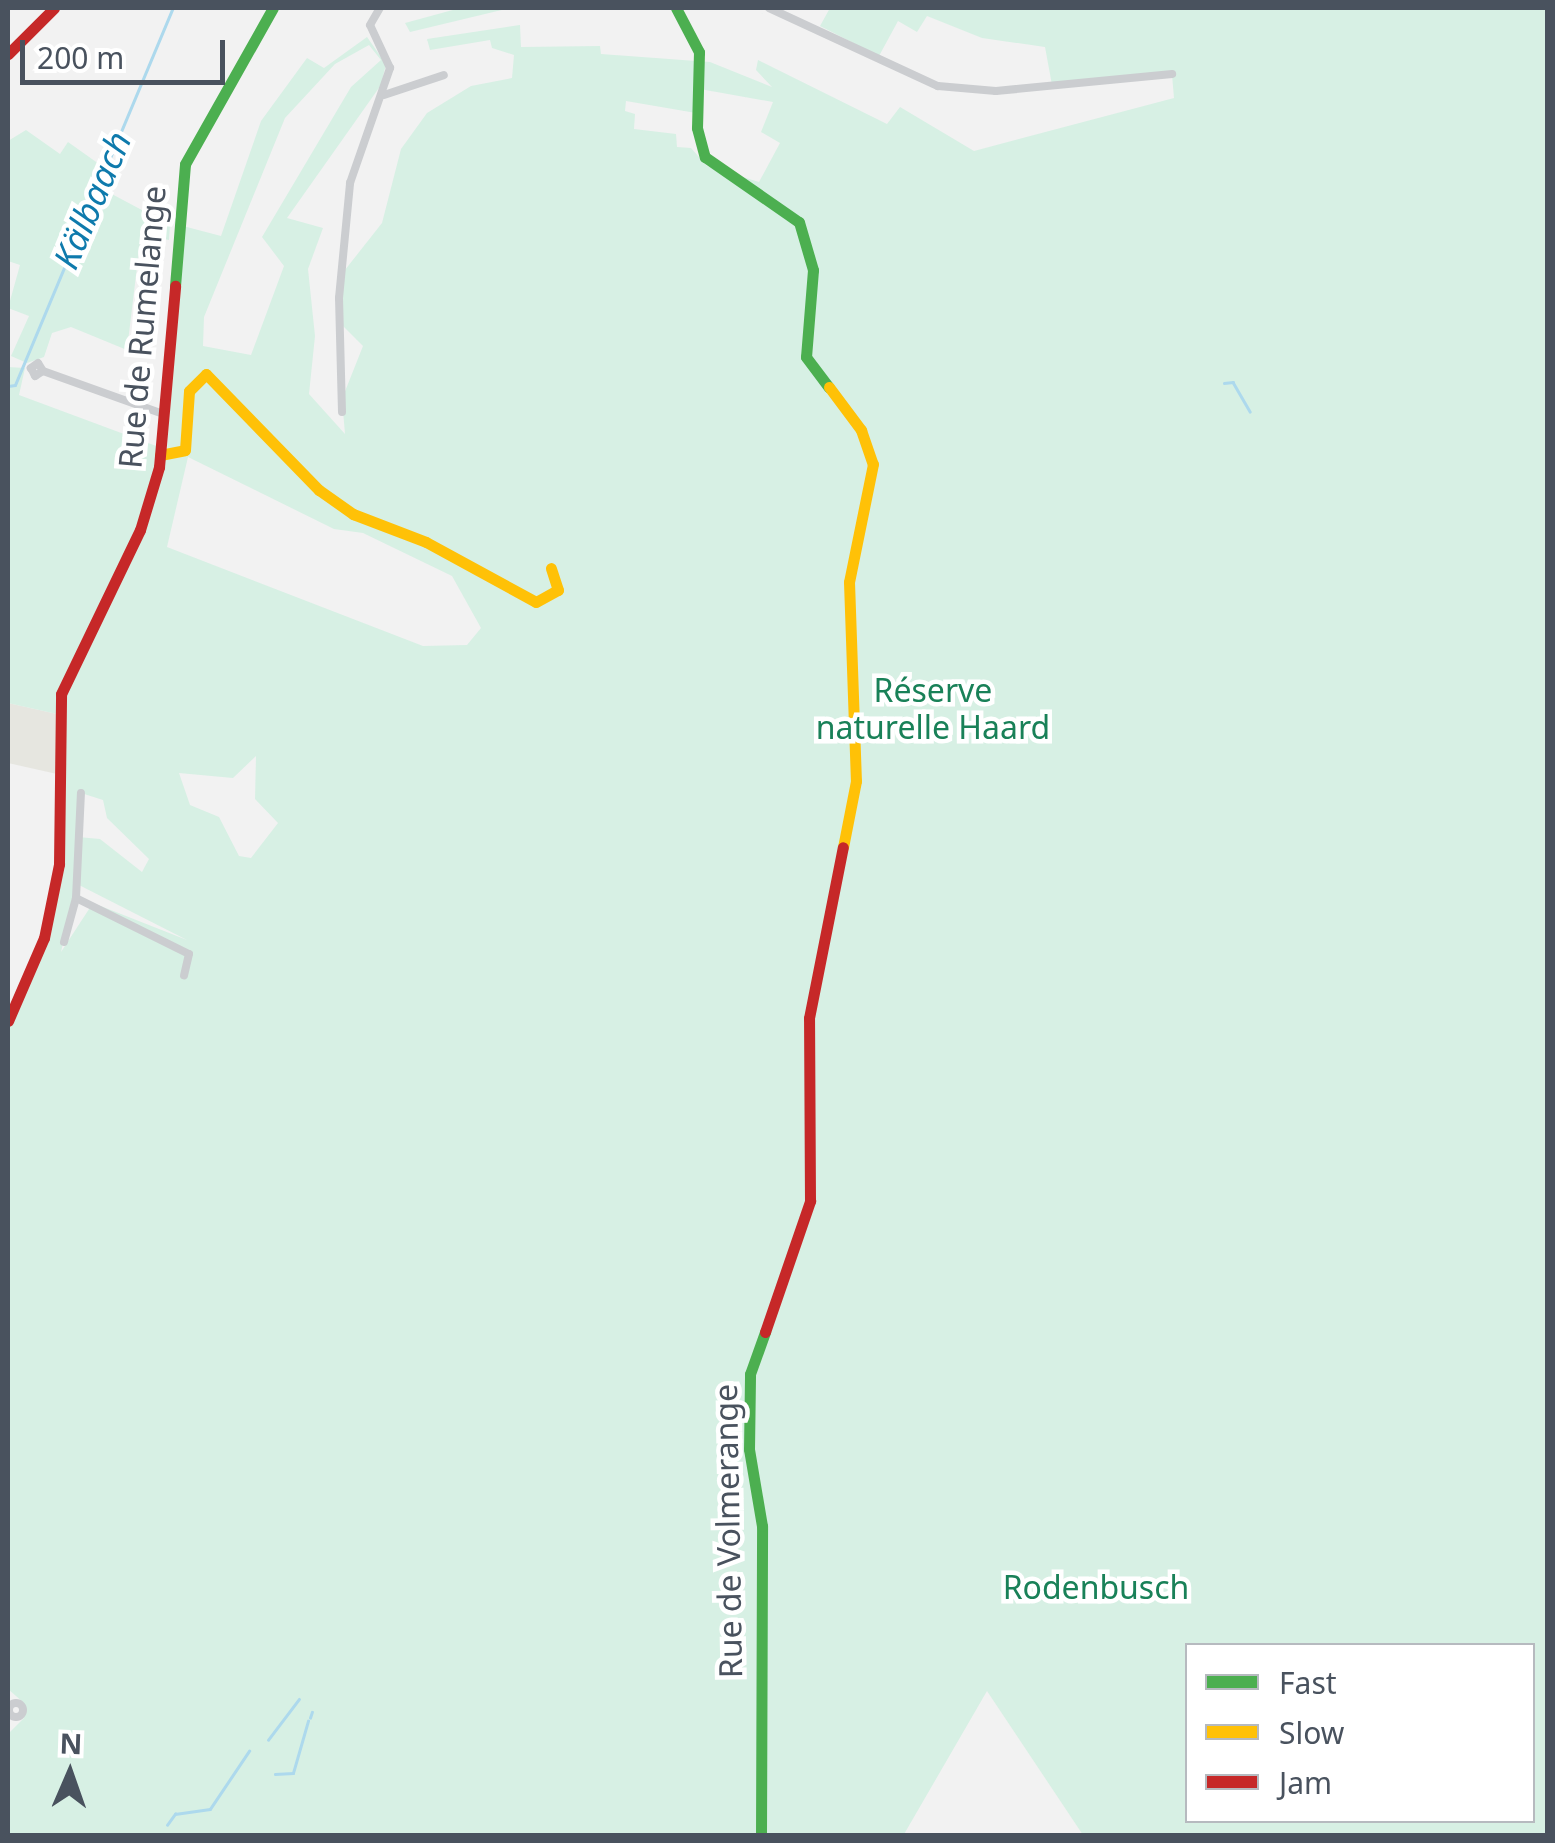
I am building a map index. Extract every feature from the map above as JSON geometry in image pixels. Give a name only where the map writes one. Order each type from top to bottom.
[{"type":"street","points":[[8,54],[54,8]]},
{"type":"street","name":"Rue de Rumelange","points":[[8,1021],[50,910],[59,864],[56,774],[62,694],[140,530],[160,455],[185,164],[273,8]]},
{"type":"street","points":[[342,412],[339,298],[350,183],[384,95],[388,53],[370,25],[380,8]]},
{"type":"street","name":"Rue de Volmerange","points":[[676,8],[700,52],[697,128],[705,157],[800,222],[813,270],[806,356],[862,430],[873,464],[850,571],[856,780],[809,1018],[810,1201],[750,1374],[749,1448],[762,1526],[761,1836]]},
{"type":"street","points":[[769,8],[899,72],[969,92],[1172,74]]},
{"type":"street","points":[[384,95],[444,75]]},
{"type":"street","points":[[43,372],[163,414]]},
{"type":"street","points":[[160,455],[185,450],[189,392],[206,374],[343,509],[443,550],[536,602],[558,590],[550,568]]},
{"type":"street","points":[[64,942],[76,898],[80,792]]},
{"type":"street","points":[[76,898],[190,954],[184,975]]},
{"type":"street","points":[[50,910],[70,915]]},
{"type":"street","points":[[8,1712],[20,1703],[19,1719]]},
{"type":"shaded area","points":[[8,703],[57,714],[57,774],[8,763]]},
{"type":"green space","points":[[460,8],[510,8],[410,32],[405,23]]},
{"type":"green space","name":"Réserve naturelle Haard","points":[[830,8],[1547,8],[1547,1835],[1083,1835],[987,1691],[903,1836],[8,1835],[8,1734],[24,1718],[24,1703],[8,1689],[8,1021],[31,975],[59,864],[57,714],[8,703],[8,367],[25,368],[19,395],[167,450],[183,226],[221,236],[261,121],[307,58],[324,68],[367,37],[386,64],[381,85],[287,218],[323,228],[308,269],[315,336],[309,394],[345,434],[342,399],[363,346],[343,326],[341,275],[382,223],[401,149],[427,113],[471,86],[512,78],[514,55],[492,48],[490,40],[430,50],[427,39],[520,25],[521,47],[600,46],[601,54],[710,62],[772,87],[756,70],[758,60],[887,124],[900,107],[974,151],[1174,98],[1172,75],[1052,85],[1045,47],[982,38],[927,16],[917,32],[898,21],[879,56],[820,26]],"holes":[[[369,45],[381,60],[351,87],[262,237],[284,266],[251,355],[203,346],[204,317],[285,118],[335,64]],[[700,89],[773,102],[761,132],[780,143],[759,182],[707,166],[691,148],[677,147],[676,134],[634,129],[635,114],[625,111],[626,101],[696,113]],[[188,457],[334,529],[363,533],[452,576],[481,628],[467,645],[423,646],[167,547]],[[256,756],[255,799],[278,823],[251,858],[239,856],[219,817],[190,805],[179,773],[233,778]],[[81,793],[103,800],[107,818],[149,859],[142,872],[100,839],[78,837]],[[77,884],[187,940],[93,903],[61,952]]]},
{"type":"green space","points":[[26,130],[60,154],[68,142],[99,164],[93,184],[170,225],[169,240],[141,234],[127,350],[71,327],[52,333],[44,357],[27,363],[11,356],[29,316],[8,308],[20,265],[8,261],[8,141]]},
{"type":"waterway","name":"Kälbaach","points":[[8,386],[15,385],[173,8]]},
{"type":"waterway","points":[[1224,383],[1233,382],[1250,412]]},
{"type":"waterway","points":[[268,1740],[299,1699]]},
{"type":"waterway","points":[[310,1718],[312,1712]]},
{"type":"waterway","points":[[275,1774],[293,1773],[308,1721]]},
{"type":"waterway","points":[[167,1825],[175,1814],[210,1809],[249,1751]]},
{"type":"traffic: fast","points":[[175,286],[185,164],[273,8]]},
{"type":"traffic: fast","points":[[676,8],[699,52],[697,128],[705,157],[799,222],[813,270],[806,357],[829,387]]},
{"type":"traffic: fast","points":[[761,1836],[762,1526],[749,1449],[750,1374],[765,1332]]},
{"type":"traffic: slow","points":[[160,455],[185,450],[189,391],[206,374],[319,490],[353,514],[426,542],[536,602],[558,590],[551,568]]},
{"type":"traffic: slow","points":[[829,387],[861,430],[873,464],[849,582],[856,781],[843,847]]},
{"type":"traffic: jam","points":[[8,54],[54,8]]},
{"type":"traffic: jam","points":[[8,1021],[44,938],[59,864],[61,694],[140,530],[159,467],[175,286]]},
{"type":"traffic: jam","points":[[765,1332],[810,1201],[809,1018],[843,847]]},
{"type":"park label","name":"Rodenbusch","points":[[1096,1587]]}]
